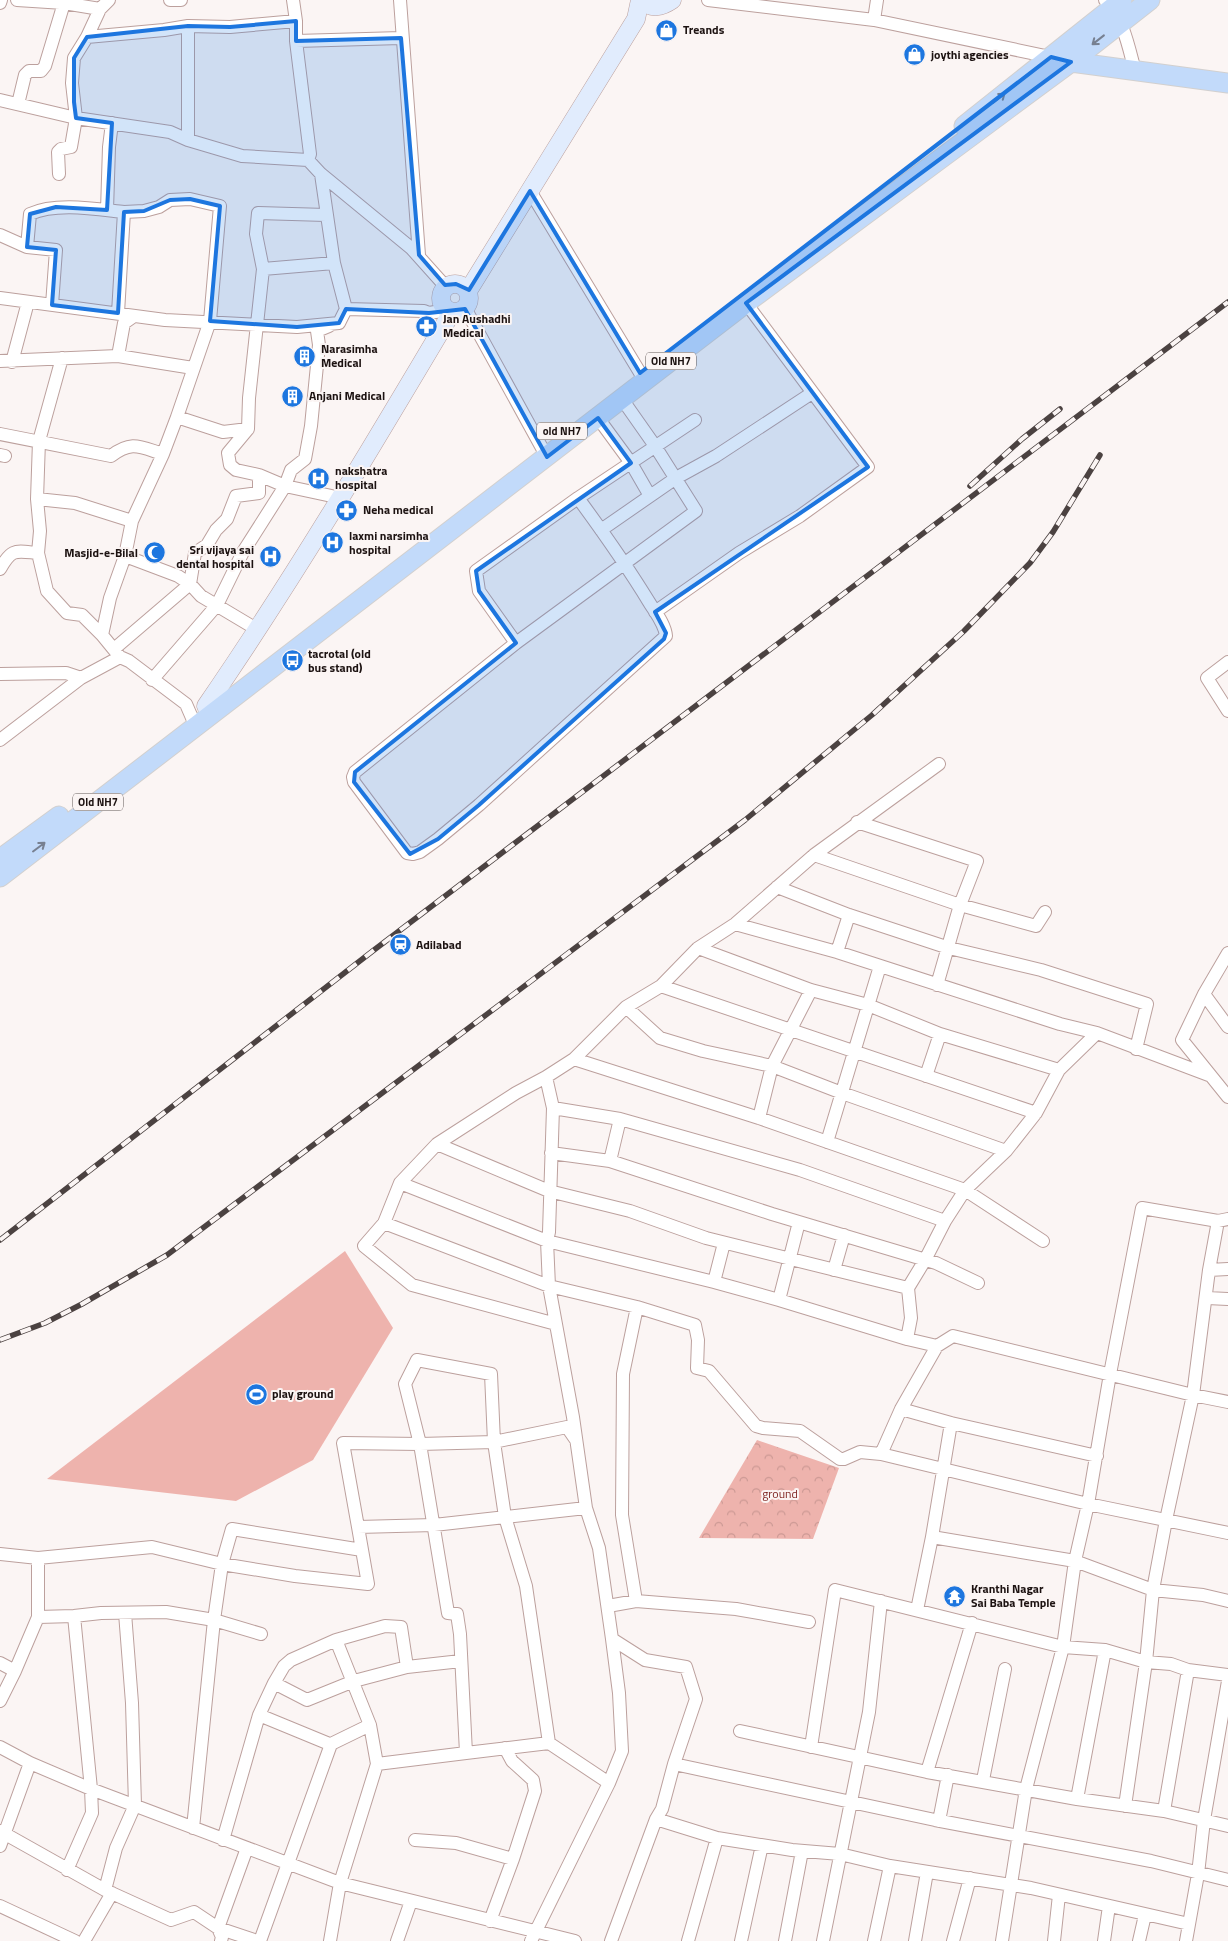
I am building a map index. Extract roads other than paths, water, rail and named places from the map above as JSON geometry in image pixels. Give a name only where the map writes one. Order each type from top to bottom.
[{"type":"main road","points":[[198,716],[258,630],[455,310],[469,301],[468,291],[646,2],[666,5],[672,0]]},
{"type":"main road","name":"Old NH7","points":[[0,877],[198,716],[544,452],[598,418],[622,399],[643,377],[1071,62],[1115,7],[1150,0]]},
{"type":"main road","name":"old NH7","points":[[544,452],[643,377],[732,301],[881,192],[1115,7]]},
{"type":"main road","points":[[1071,62],[1228,83]]},
{"type":"main road","points":[[455,310],[445,307],[441,300],[443,290],[451,284],[460,285],[468,291]]},
{"type":"main road","name":"old NH7","points":[[0,859],[198,716]]},
{"type":"street","points":[[17,0],[65,1],[105,5],[74,58],[72,83],[76,118],[71,147],[61,149],[58,152],[59,174]]},
{"type":"street","points":[[170,0],[181,0]]},
{"type":"street","points":[[293,0],[296,41],[310,154],[308,160]]},
{"type":"street","points":[[400,0],[401,38],[419,255]]},
{"type":"street","points":[[708,0],[874,20],[1071,62]]},
{"type":"street","points":[[874,20],[877,0]]},
{"type":"street","points":[[18,104],[25,75],[29,71],[41,71],[45,66],[65,1]]},
{"type":"street","points":[[1115,7],[1134,71]]},
{"type":"street","points":[[87,37],[188,26],[230,27],[296,21]]},
{"type":"street","points":[[188,26],[188,140]]},
{"type":"street","points":[[296,41],[401,38]]},
{"type":"street","points":[[0,100],[76,118],[170,132],[188,140],[242,156],[308,160],[321,174],[419,255],[446,286]]},
{"type":"street","points":[[107,210],[109,147],[112,123]]},
{"type":"street","points":[[152,680],[217,605],[243,552],[284,486],[291,470],[305,459],[319,345],[318,330],[339,323],[346,310],[334,263],[321,174]]},
{"type":"street","points":[[530,191],[643,377]]},
{"type":"street","points":[[27,247],[30,214],[40,209],[56,207],[124,212],[144,211],[159,207],[170,200],[190,199],[220,206],[210,321],[163,454],[132,520],[124,556],[110,598],[102,635]]},
{"type":"street","points":[[118,314],[124,212]]},
{"type":"street","points":[[326,215],[258,213],[256,234],[263,269],[249,398],[248,429],[228,453],[230,465],[236,470],[259,475],[284,486],[341,498]]},
{"type":"street","points":[[0,235],[27,247],[56,250],[52,306]]},
{"type":"street","points":[[263,269],[334,263]]},
{"type":"street","points":[[0,298],[165,320],[296,327],[339,323]]},
{"type":"street","points":[[28,302],[6,362],[118,356],[193,368]]},
{"type":"street","points":[[655,612],[739,553],[800,516],[868,467],[746,303]]},
{"type":"street","points":[[346,310],[416,310],[428,313],[455,310],[544,452]]},
{"type":"street","points":[[118,356],[124,323],[134,316]]},
{"type":"street","points":[[62,358],[39,441],[37,500],[40,531],[38,553],[47,591],[67,613],[82,615],[117,653],[186,704],[198,716]]},
{"type":"street","points":[[601,530],[676,478],[716,456],[812,393]]},
{"type":"street","points":[[578,498],[625,563],[655,612],[666,633],[664,639],[445,834],[420,852],[408,853],[354,782],[355,772],[516,643],[625,563],[696,511],[655,446],[622,399]]},
{"type":"street","points":[[177,417],[223,432],[248,429]]},
{"type":"street","points":[[598,418],[631,463],[650,496]]},
{"type":"street","points":[[516,643],[479,591],[476,571],[578,498],[695,420]]},
{"type":"street","points":[[0,434],[111,456],[124,446],[137,446],[163,454]]},
{"type":"street","points":[[0,740],[117,653],[190,584],[195,553],[207,545],[216,530],[227,519],[236,496],[259,493],[259,475]]},
{"type":"street","points":[[37,500],[75,503],[132,520]]},
{"type":"street","points":[[0,570],[8,555],[12,552],[38,553]]},
{"type":"street","points":[[124,556],[178,576],[190,584],[201,596],[258,630]]},
{"type":"street","points":[[1228,662],[1207,678],[1228,711]]},
{"type":"street","points":[[0,674],[66,673],[81,678]]},
{"type":"street","points":[[556,1324],[412,1286],[364,1246],[384,1222],[400,1183],[437,1144],[516,1093],[546,1078],[574,1059],[626,1007],[661,986],[698,948],[735,924],[814,855],[857,822],[939,764]]},
{"type":"street","points":[[857,822],[977,861],[960,905],[937,985]]},
{"type":"street","points":[[814,855],[960,905],[1036,926],[1045,912]]},
{"type":"street","points":[[777,887],[949,948],[1041,970],[1147,1004],[1136,1049]]},
{"type":"street","points":[[837,952],[849,914]]},
{"type":"street","points":[[735,924],[837,952],[1060,1024],[1097,1033],[1211,1076]]},
{"type":"street","points":[[698,948],[811,990],[868,1006],[940,1034],[1059,1070]]},
{"type":"street","points":[[1227,959],[1204,994],[1182,1040],[1228,1097]]},
{"type":"street","points":[[827,1142],[880,966]]},
{"type":"street","points":[[661,986],[1036,1113]]},
{"type":"street","points":[[760,1118],[772,1066],[811,990]]},
{"type":"street","points":[[1204,994],[1228,1027]]},
{"type":"street","points":[[626,1007],[660,1038],[703,1051],[772,1066],[1006,1151]]},
{"type":"street","points":[[907,1339],[911,1318],[908,1288],[945,1222],[965,1190],[1006,1151],[1036,1113],[1059,1070],[1097,1033]]},
{"type":"street","points":[[926,1076],[940,1034]]},
{"type":"street","points":[[574,1059],[760,1118],[965,1190],[1044,1241]]},
{"type":"street","points":[[533,1937],[609,1783],[622,1751],[619,1693],[599,1548],[586,1508],[577,1442],[549,1286],[547,1241],[549,1232],[553,1108],[546,1078]]},
{"type":"street","points":[[553,1108],[620,1119],[800,1170],[945,1222]]},
{"type":"street","points":[[610,1161],[620,1119]]},
{"type":"street","points":[[437,1144],[550,1191],[630,1211],[724,1243],[908,1288]]},
{"type":"street","points":[[551,1153],[610,1161],[799,1222],[936,1263],[978,1283]]},
{"type":"street","points":[[400,1183],[547,1241],[714,1282],[907,1339],[937,1346]]},
{"type":"street","points":[[1002,1941],[1026,1789],[1063,1647],[1075,1561],[1088,1504],[1110,1374],[1142,1208],[1223,1220],[1209,1270],[1193,1395],[1153,1590],[1146,1662],[1125,1806]]},
{"type":"street","points":[[384,1222],[549,1286],[637,1307],[695,1325],[698,1340],[697,1368],[709,1371],[759,1427],[800,1431],[840,1458],[844,1459],[860,1452],[882,1454],[1088,1504],[1228,1533]]},
{"type":"street","points":[[779,1300],[799,1222]]},
{"type":"street","points":[[834,1270],[844,1235]]},
{"type":"street","points":[[714,1282],[724,1243]]},
{"type":"street","points":[[1209,1270],[1228,1269]]},
{"type":"street","points":[[1206,1298],[1228,1299]]},
{"type":"street","points":[[636,1601],[622,1515],[623,1374],[637,1307]]},
{"type":"street","points":[[882,1454],[901,1409],[937,1346],[952,1336],[1228,1402]]},
{"type":"street","points":[[466,1753],[457,1614],[448,1613],[420,1444],[406,1384],[417,1360],[491,1374],[494,1442],[505,1517],[526,1586],[549,1743]]},
{"type":"street","points":[[901,1409],[951,1423],[1097,1456]]},
{"type":"street","points":[[917,1610],[932,1537],[951,1423]]},
{"type":"street","points":[[0,1554],[38,1558],[152,1547],[222,1564],[295,1576],[368,1584],[343,1443],[420,1444],[494,1442],[567,1427],[577,1442]]},
{"type":"street","points":[[358,1527],[434,1525],[586,1508]]},
{"type":"street","points":[[193,1828],[214,1620],[222,1564],[232,1529],[362,1550]]},
{"type":"street","points":[[932,1537],[1075,1561],[1153,1590],[1203,1595],[1228,1601]]},
{"type":"street","points":[[0,1701],[38,1617],[38,1558]]},
{"type":"street","points":[[811,1747],[835,1590],[1063,1647],[1105,1650],[1146,1662],[1171,1664],[1188,1670],[1228,1675]]},
{"type":"street","points":[[608,1606],[636,1601],[736,1609],[809,1622]]},
{"type":"street","points":[[823,1941],[868,1712],[881,1601]]},
{"type":"street","points":[[38,1617],[101,1613],[166,1612],[214,1620],[262,1634]]},
{"type":"street","points":[[84,1941],[109,1892],[116,1848],[135,1805],[132,1703],[125,1613]]},
{"type":"street","points":[[67,1870],[92,1813],[74,1616]]},
{"type":"street","points":[[927,1772],[972,1624]]},
{"type":"street","points":[[223,1840],[260,1715],[274,1683],[284,1666],[291,1660],[336,1640],[385,1626],[401,1627],[407,1667]]},
{"type":"street","points":[[611,1941],[656,1819],[662,1809],[674,1764],[696,1699],[686,1667],[645,1660],[612,1639]]},
{"type":"street","points":[[330,1941],[340,1884],[376,1764],[370,1726],[354,1681],[336,1640]]},
{"type":"street","points":[[1077,1799],[1105,1650]]},
{"type":"street","points":[[274,1683],[307,1700],[354,1681],[407,1667],[461,1661]]},
{"type":"street","points":[[0,1663],[15,1671]]},
{"type":"street","points":[[983,1780],[1005,1669]]},
{"type":"street","points":[[1164,1812],[1188,1670]]},
{"type":"street","points":[[1186,1941],[1198,1874],[1204,1820],[1228,1681]]},
{"type":"street","points":[[260,1715],[329,1745],[370,1726]]},
{"type":"street","points":[[740,1731],[927,1772],[983,1780],[1077,1799],[1164,1812],[1228,1826]]},
{"type":"street","points":[[376,1764],[549,1743],[609,1783]]},
{"type":"street","points":[[2,1832],[109,1892],[171,1920],[194,1912],[218,1928],[259,1941],[330,1750],[329,1745]]},
{"type":"street","points":[[0,1747],[30,1763],[91,1789],[340,1884],[490,1921],[533,1937],[575,1941]]},
{"type":"street","points":[[490,1921],[535,1791],[533,1780],[512,1761],[505,1748]]},
{"type":"street","points":[[0,1846],[2,1832],[30,1763]]},
{"type":"street","points":[[674,1764],[939,1821],[1151,1861],[1228,1880]]},
{"type":"street","points":[[939,1821],[948,1775]]},
{"type":"street","points":[[656,1819],[717,1838],[802,1851],[840,1854],[890,1866],[1011,1885],[1189,1924]]},
{"type":"street","points":[[688,1941],[717,1838]]},
{"type":"street","points":[[415,1840],[453,1842],[513,1859]]},
{"type":"street","points":[[741,1941],[762,1845]]},
{"type":"street","points":[[221,1941],[222,1937],[218,1928],[247,1848]]},
{"type":"street","points":[[785,1941],[802,1851]]},
{"type":"street","points":[[874,1941],[890,1866]]},
{"type":"street","points":[[915,1941],[927,1872]]},
{"type":"street","points":[[954,1941],[970,1878]]},
{"type":"street","points":[[1054,1941],[1059,1895]]},
{"type":"street","points":[[397,1941],[411,1901]]},
{"type":"street","points":[[0,1906],[75,1941]]},
{"type":"street","points":[[1104,1941],[1110,1906]]},
{"type":"street","points":[[1139,1941],[1145,1915]]},
{"type":"street","points":[[42,1941],[49,1930]]},
{"type":"railway","points":[[0,1240],[374,950],[1228,302]]},
{"type":"railway","points":[[970,486],[1022,439],[1060,409]]},
{"type":"railway","points":[[0,1340],[45,1323],[167,1255],[745,820],[872,715],[964,631],[1030,563],[1053,532],[1100,455]]},
{"type":"place","name":"Treands","points":[[667,30]]},
{"type":"place","name":"joythi agencies","points":[[915,55]]},
{"type":"place","name":"Jan Aushadhi Medical","points":[[427,326]]},
{"type":"place","name":"Narasimha Medical","points":[[305,356]]},
{"type":"place","name":"Anjani Medical","points":[[293,396]]},
{"type":"place","name":"nakshatra hospital","points":[[319,478]]},
{"type":"place","name":"Neha medical","points":[[347,510]]},
{"type":"place","name":"laxmi narsimha hospital","points":[[333,543]]},
{"type":"place","name":"Masjid-e-Bilal","points":[[154,553]]},
{"type":"place","name":"Sri vijaya sai dental hospital","points":[[270,557]]},
{"type":"place","name":"tacrotal (old bus stand)","points":[[292,661]]},
{"type":"place","name":"Adilabad","points":[[400,945]]},
{"type":"place","name":"play ground","points":[[256,1394]]},
{"type":"place","name":"Kranthi Nagar Sai Baba Temple","points":[[955,1596]]},
{"type":"park label","name":"ground","points":[[780,1494]]}]
